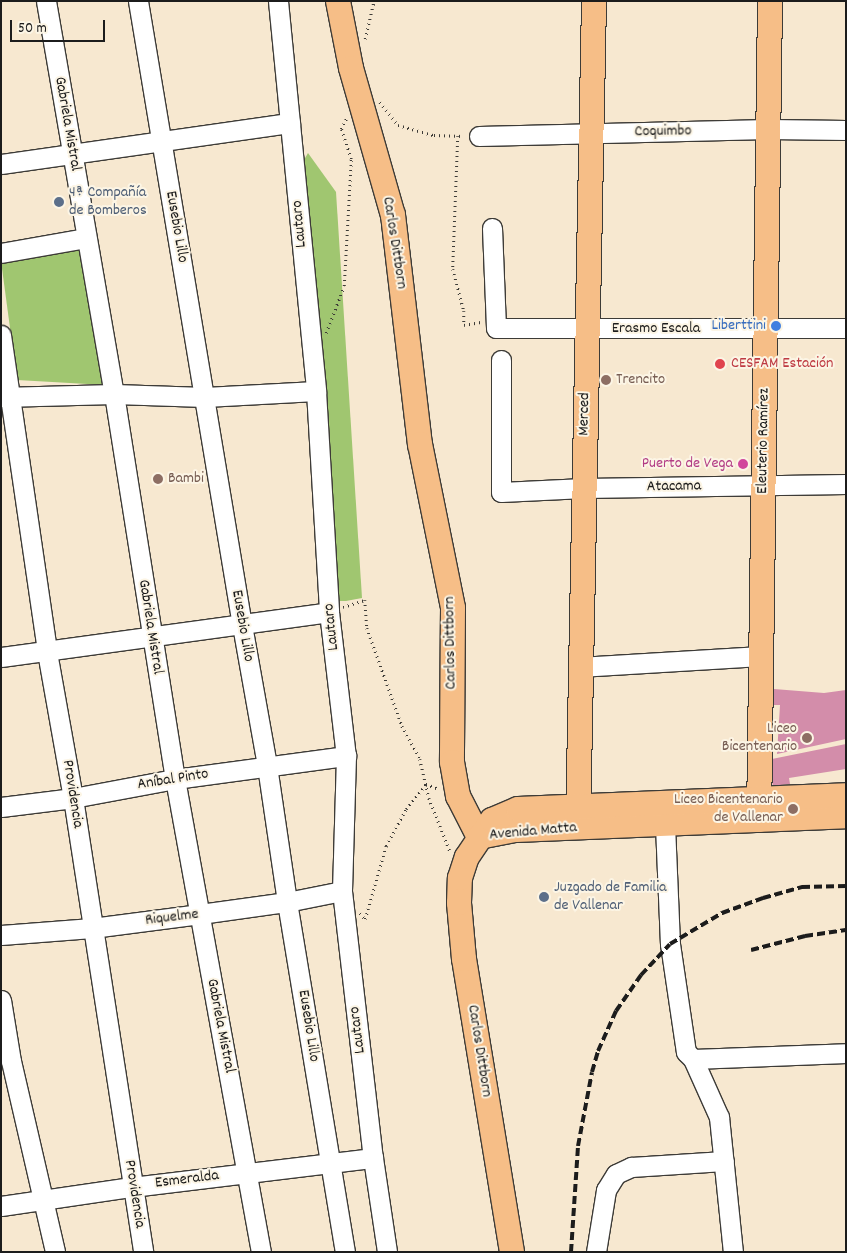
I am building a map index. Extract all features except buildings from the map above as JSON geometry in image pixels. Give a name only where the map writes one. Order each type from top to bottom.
[{"type":"main road","name":"Carlos Dittborn","points":[[338,1],[367,94],[393,215],[420,444],[453,608],[452,762],[458,796],[479,837],[467,857],[460,878],[459,903],[464,959],[512,1252]]},
{"type":"main road","name":"Merced","points":[[579,816],[580,667],[594,1]]},
{"type":"main road","name":"Eleuterio Ramírez","points":[[759,810],[770,1]]},
{"type":"main road","name":"Avenida Matta","points":[[579,816],[665,825],[846,795]]},
{"type":"main road","name":"Avenida Matta","points":[[479,837],[579,816],[759,810],[846,816]]},
{"type":"street","name":"Gabriela Mistral","points":[[46,1],[114,394],[175,779],[262,1252]]},
{"type":"street","name":"Eusebio Lillo","points":[[138,1],[267,766],[287,902],[345,1252]]},
{"type":"street","name":"Lautaro","points":[[278,1],[316,391],[329,612],[346,756],[342,891],[373,1158],[388,1252]]},
{"type":"street","points":[[1,164],[73,152],[290,122]]},
{"type":"street","name":"Coquimbo","points":[[479,136],[768,129],[846,130]]},
{"type":"street","points":[[492,228],[495,324]]},
{"type":"street","points":[[1,253],[86,238]]},
{"type":"street","name":"Erasmo Escala","points":[[495,324],[587,329],[846,328]]},
{"type":"street","name":"Providencia","points":[[1,335],[5,396],[73,798],[143,1252]]},
{"type":"street","name":"Atacama","points":[[501,360],[502,492],[584,488],[846,484]]},
{"type":"street","points":[[5,396],[114,394],[205,397],[316,391]]},
{"type":"street","points":[[1,657],[329,612]]},
{"type":"street","points":[[580,667],[760,656]]},
{"type":"street","name":"Aníbal Pinto","points":[[1,807],[73,798],[175,779],[346,756]]},
{"type":"street","points":[[665,825],[670,944],[686,1052],[693,1059],[718,1117],[733,1252]]},
{"type":"street","name":"Riquelme","points":[[1,935],[92,928],[287,902],[342,891]]},
{"type":"street","points":[[1,1000],[11,1061],[55,1252]]},
{"type":"street","points":[[693,1059],[846,1053]]},
{"type":"street","name":"Esmeralda","points":[[1,1206],[132,1187],[373,1158]]},
{"type":"street","points":[[596,1252],[606,1190],[616,1174],[632,1167],[724,1161]]},
{"type":"path","points":[[363,44],[374,1]]},
{"type":"path","points":[[324,339],[344,286],[351,159],[342,129],[367,94],[398,125],[434,135],[479,136]]},
{"type":"path","points":[[458,136],[452,269],[464,311],[464,325],[495,324]]},
{"type":"path","points":[[329,612],[365,600],[367,628],[402,726],[420,759],[426,784],[460,878]]},
{"type":"path","points":[[426,784],[458,796]]},
{"type":"path","points":[[360,912],[366,919],[386,846],[406,809],[426,784]]},
{"type":"green space","points":[[308,153],[336,192],[362,598],[346,601],[336,601],[300,167]]},
{"type":"green space","points":[[82,246],[105,385],[17,380],[1,261]]},
{"type":"railway","points":[[571,1252],[578,1146],[592,1072],[598,1051],[616,1011],[641,975],[670,944],[722,913],[763,898],[802,887],[846,886]]},
{"type":"railway","points":[[751,950],[805,936],[846,930]]},
{"type":"place","name":"4ª Compañía de Bomberos","points":[[59,202]]},
{"type":"place","name":"Liberttini","points":[[776,326]]},
{"type":"place","name":"CESFAM Estación","points":[[720,364]]},
{"type":"place","name":"Trencito","points":[[606,380]]},
{"type":"place","name":"Puerto de Vega","points":[[743,464]]},
{"type":"place","name":"Bambi","points":[[158,479]]},
{"type":"place","name":"Liceo Bicentenario","points":[[807,738]]},
{"type":"place","name":"Liceo Bicentenario de Vallenar","points":[[793,809]]},
{"type":"place","name":"Juzgado de Familia de Vallenar","points":[[544,897]]}]
